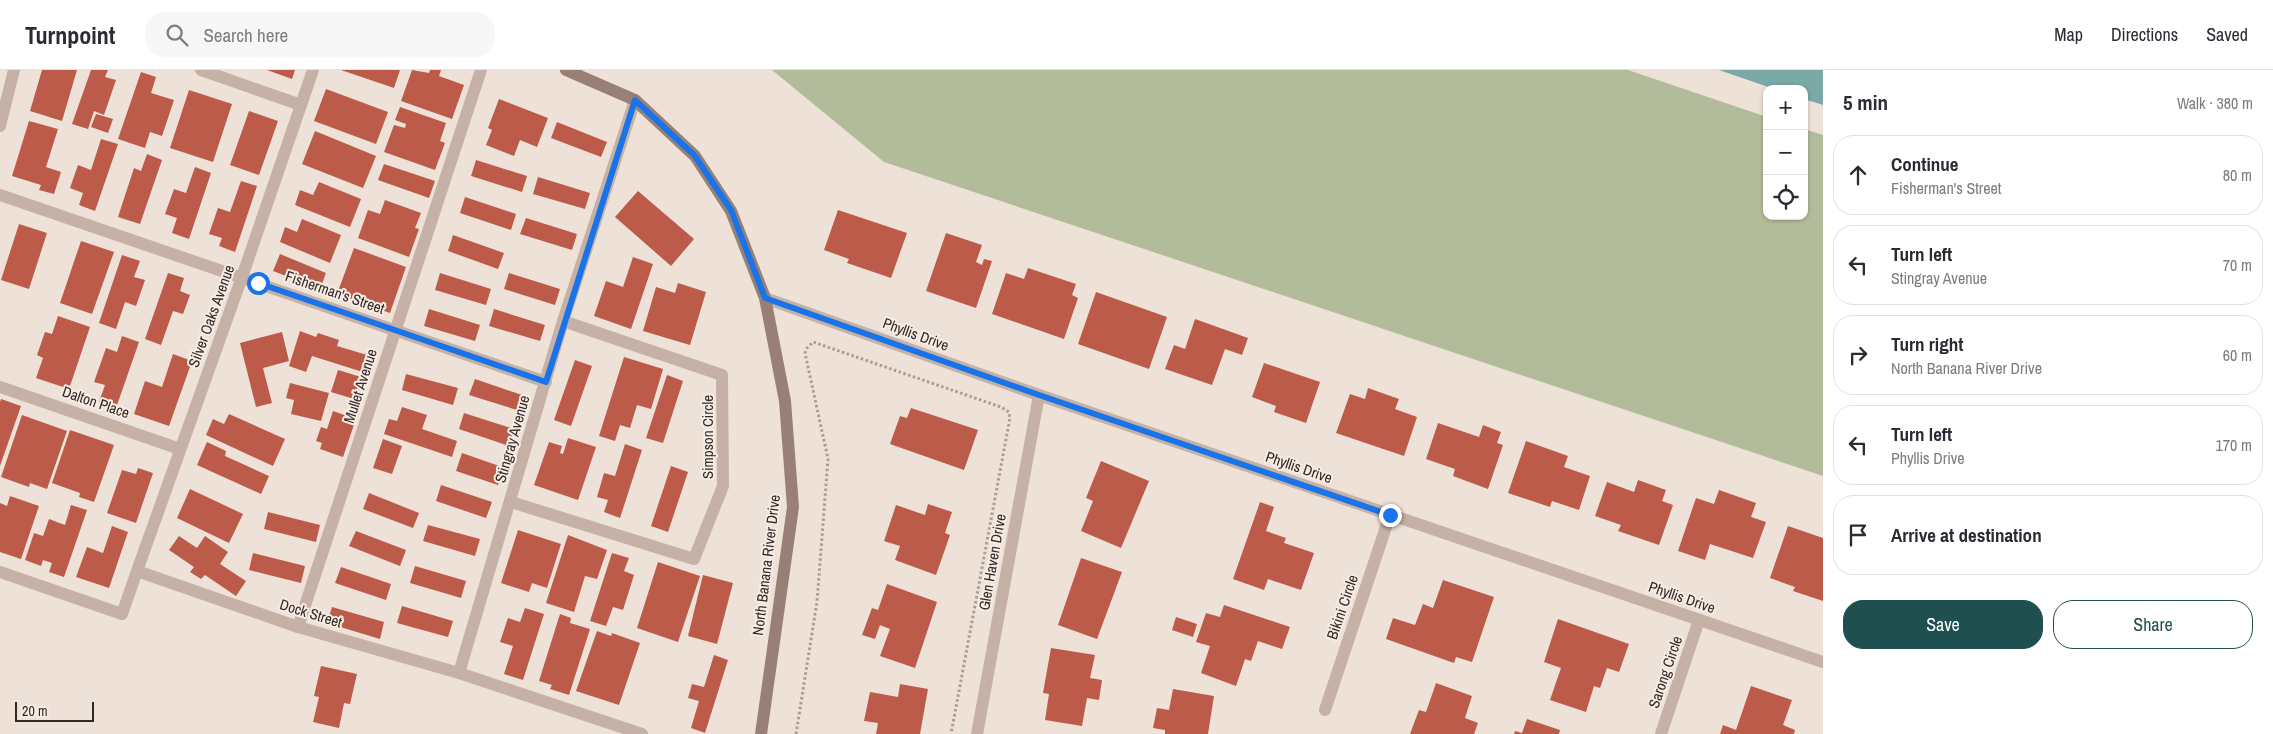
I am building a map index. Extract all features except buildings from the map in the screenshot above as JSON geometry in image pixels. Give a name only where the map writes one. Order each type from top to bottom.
[{"type":"street","points":[[0,126],[14,70]]},
{"type":"street","points":[[201,70],[301,105]]},
{"type":"street","name":"Silver Oaks Avenue","points":[[137,571],[242,278],[313,70]]},
{"type":"street","name":"Mullet Avenue","points":[[298,627],[481,70]]},
{"type":"street","name":"North Banana River Drive","points":[[566,70],[635,100],[695,156],[731,210],[765,298],[785,401],[793,507],[761,734]]},
{"type":"street","name":"Stingray Avenue","points":[[459,673],[563,321],[635,100]]},
{"type":"street","name":"Fisherman's Street","points":[[0,195],[546,382]]},
{"type":"street","name":"Phyllis Drive","points":[[765,298],[1039,395],[1823,662]]},
{"type":"street","name":"Simpson Circle","points":[[511,502],[694,559],[723,486],[722,375],[563,321]]},
{"type":"street","name":"Dalton Place","points":[[0,387],[180,449]]},
{"type":"street","name":"Glen Haven Drive","points":[[977,734],[1039,395]]},
{"type":"street","name":"Bikini Circle","points":[[1325,710],[1390,515]]},
{"type":"street","points":[[0,572],[122,614],[137,571]]},
{"type":"street","name":"Dock Street","points":[[137,571],[298,627],[459,673],[642,734]]},
{"type":"street","name":"Sarong Circle","points":[[1661,734],[1699,620]]},
{"type":"path","points":[[796,734],[817,602],[828,459],[806,359],[807,348],[813,342],[1001,406],[1009,412],[1010,418],[951,734]]},
{"type":"green space","points":[[772,70],[1628,70],[1763,116],[1763,220],[1808,220],[1808,130],[1823,135],[1823,476],[884,162]]},
{"type":"water","points":[[1719,70],[1823,70],[1823,105],[1808,100],[1808,85],[1763,85]]},
{"type":"route","points":[[258,283],[546,382],[563,321],[635,100],[695,156],[731,210],[765,298],[1039,395],[1390,515]]}]
